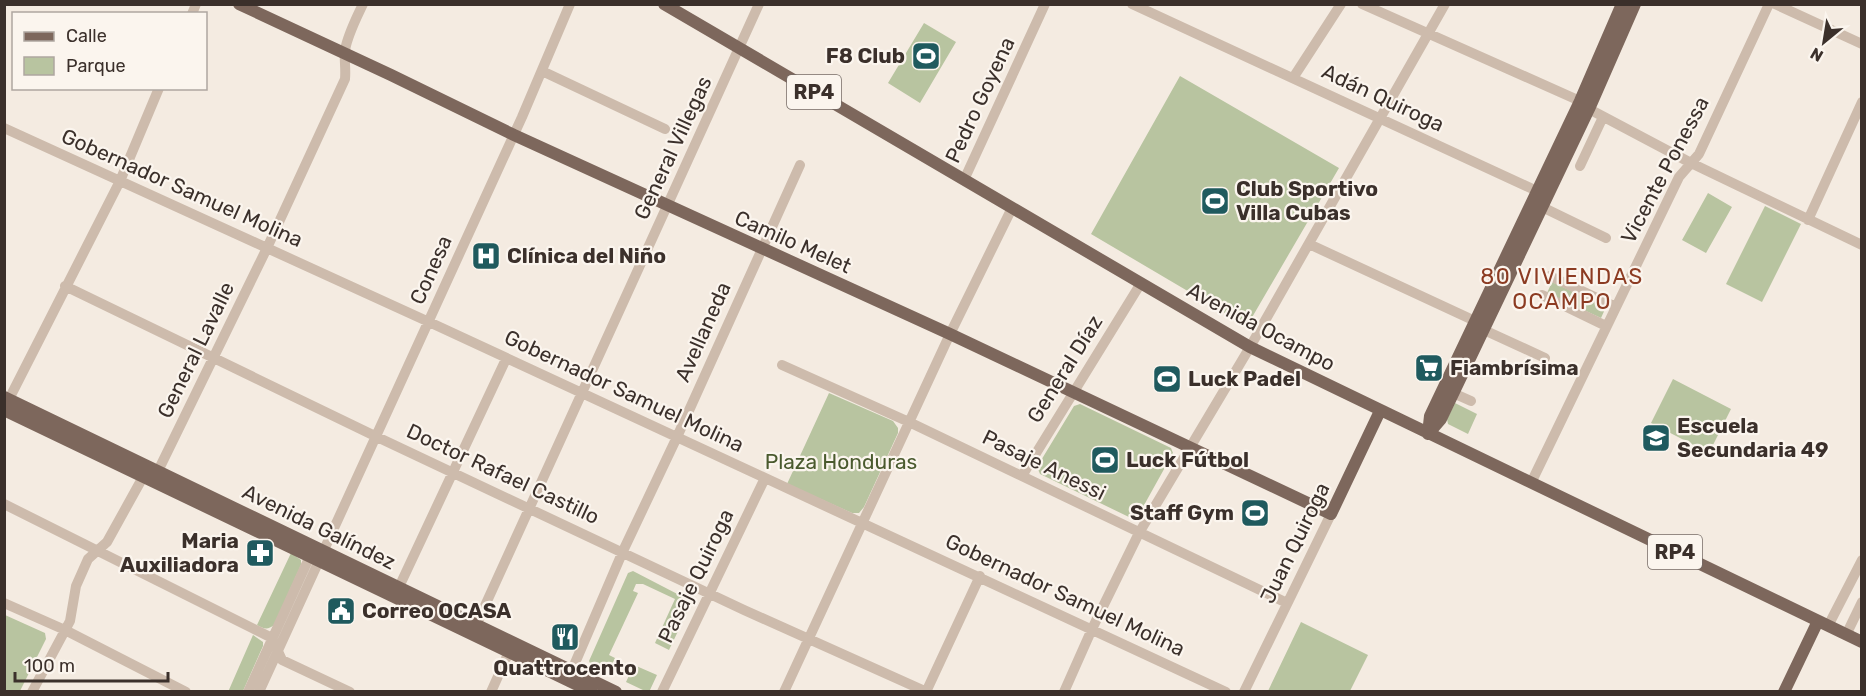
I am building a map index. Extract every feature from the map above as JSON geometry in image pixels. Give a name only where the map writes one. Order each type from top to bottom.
[{"type":"main road","name":"Camilo Melet","points":[[239,4],[514,135],[950,334],[1331,514]]},
{"type":"main road","name":"Avenida Ocampo","points":[[664,4],[1250,347],[1862,642]]},
{"type":"main road","points":[[1428,434],[1430,416],[1542,207],[1623,4]]},
{"type":"main road","points":[[1428,434],[1441,419],[1453,393],[1537,191],[1635,4]]},
{"type":"main road","name":"Avenida Galíndez","points":[[6,404],[158,471],[318,556],[399,587],[474,629]]},
{"type":"main road","name":"Avenida Galíndez","points":[[6,404],[143,477],[318,556],[570,675],[616,692]]},
{"type":"main road","name":"Juan Quiroga","points":[[1331,514],[1380,411]]},
{"type":"main road","points":[[1784,692],[1823,624]]},
{"type":"main road","name":"Avenida Galíndez","points":[[570,675],[592,692]]},
{"type":"street","name":"General Lavalle","points":[[158,471],[267,248],[345,79],[347,66],[345,54],[348,38],[363,4]]},
{"type":"street","name":"Conesa","points":[[318,556],[429,322],[514,135],[570,4]]},
{"type":"street","name":"General Villegas","points":[[474,629],[759,4]]},
{"type":"street","name":"Pedro Goyena","points":[[964,180],[1045,4]]},
{"type":"street","name":"Adán Quiroga","points":[[1132,4],[1537,191]]},
{"type":"street","points":[[1293,78],[1341,4]]},
{"type":"street","points":[[1362,4],[1584,105],[1691,163],[1862,245]]},
{"type":"street","points":[[1064,692],[1139,533],[1250,347],[1445,4]]},
{"type":"street","name":"Vicente Ponessa","points":[[1531,483],[1679,177],[1699,154],[1769,4]]},
{"type":"street","points":[[1774,4],[1862,44]]},
{"type":"street","points":[[542,71],[665,129]]},
{"type":"street","points":[[6,404],[120,181],[158,90]]},
{"type":"street","points":[[1808,220],[1862,102]]},
{"type":"street","points":[[1580,166],[1603,117]]},
{"type":"street","name":"Gobernador Samuel Molina","points":[[4,128],[980,576],[1226,692]]},
{"type":"street","name":"Avellaneda","points":[[570,675],[623,552],[800,165]]},
{"type":"street","points":[[1537,191],[1542,207],[1606,238]]},
{"type":"street","points":[[784,692],[950,334],[1012,208]]},
{"type":"street","points":[[1309,244],[1545,358]]},
{"type":"street","points":[[1550,276],[1616,307]]},
{"type":"street","name":"General Díaz","points":[[1022,476],[1141,283]]},
{"type":"street","name":"Doctor Rafael Castillo","points":[[65,286],[453,473],[808,639],[926,691]]},
{"type":"street","points":[[1542,295],[1606,326]]},
{"type":"street","points":[[399,587],[506,359]]},
{"type":"street","name":"Pasaje Anessi","points":[[782,365],[909,422],[1287,603]]},
{"type":"street","points":[[1453,393],[1471,401]]},
{"type":"street","points":[[32,692],[70,621],[75,586],[88,559],[107,543],[143,477],[158,471]]},
{"type":"street","name":"Pasaje Quiroga","points":[[662,692],[765,478]]},
{"type":"street","points":[[4,504],[272,638],[282,660],[350,692]]},
{"type":"street","name":"Juan Quiroga","points":[[1244,692],[1331,514]]},
{"type":"street","points":[[248,692],[272,638],[318,556]]},
{"type":"street","points":[[259,692],[318,556]]},
{"type":"street","points":[[1823,624],[1862,560]]},
{"type":"street","points":[[926,691],[980,576]]},
{"type":"street","points":[[1846,634],[1862,602]]},
{"type":"street","points":[[4,603],[65,630],[186,692]]},
{"type":"street","points":[[491,692],[511,647]]},
{"type":"green space","points":[[924,23],[956,42],[920,103],[888,83]]},
{"type":"green space","name":"Club Sportivo Villa Cubas","points":[[1180,76],[1339,168],[1247,326],[1091,234]]},
{"type":"green space","points":[[1708,193],[1732,207],[1706,253],[1682,240]]},
{"type":"green space","points":[[1765,206],[1801,224],[1762,302],[1726,284]]},
{"type":"green space","points":[[1552,282],[1606,307],[1601,318],[1547,293]]},
{"type":"green space","points":[[1673,379],[1731,409],[1709,453],[1651,423]]},
{"type":"green space","name":"Plaza Honduras","points":[[829,393],[893,421],[898,428],[898,433],[864,507],[859,513],[852,513],[787,484]]},
{"type":"green space","points":[[1455,403],[1477,414],[1468,434],[1448,424],[1447,419]]},
{"type":"green space","name":"Luck Fútbol","points":[[1080,404],[1171,448],[1173,453],[1138,516],[1131,518],[1040,474],[1037,467],[1074,406]]},
{"type":"green space","points":[[291,553],[301,560],[301,565],[274,625],[268,628],[257,625]]},
{"type":"green space","points":[[633,571],[687,599],[691,604],[669,650],[655,643],[675,599],[643,584],[636,584],[633,591],[638,593],[609,655],[615,658],[608,673],[591,665],[589,661],[628,573]]},
{"type":"green space","points":[[5,615],[45,633],[46,639],[20,691],[5,691]]},
{"type":"green space","points":[[1301,622],[1368,655],[1350,691],[1268,691]]},
{"type":"green space","points":[[253,635],[263,642],[263,646],[243,691],[228,692]]},
{"type":"green space","points":[[634,665],[657,675],[650,690],[645,691],[626,682]]},
{"type":"place","name":"F8 Club","points":[[926,56]]},
{"type":"place","name":"Club Sportivo Villa Cubas","points":[[1215,201]]},
{"type":"place","name":"Clínica del Niño","points":[[486,256]]},
{"type":"place","name":"Fiambrísima","points":[[1429,368]]},
{"type":"place","name":"Luck Padel","points":[[1167,379]]},
{"type":"place","name":"Escuela Secundaria 49","points":[[1656,438]]},
{"type":"place","name":"Luck Fútbol","points":[[1105,460]]},
{"type":"place","name":"Staff Gym","points":[[1255,513]]},
{"type":"place","name":"Maria Auxiliadora","points":[[260,553]]},
{"type":"place","name":"Correo OCASA","points":[[341,611]]},
{"type":"place","name":"Quattrocento","points":[[565,637]]},
{"type":"district","name":"80 VIVIENDAS OCAMPO","points":[[1562,288]]}]
